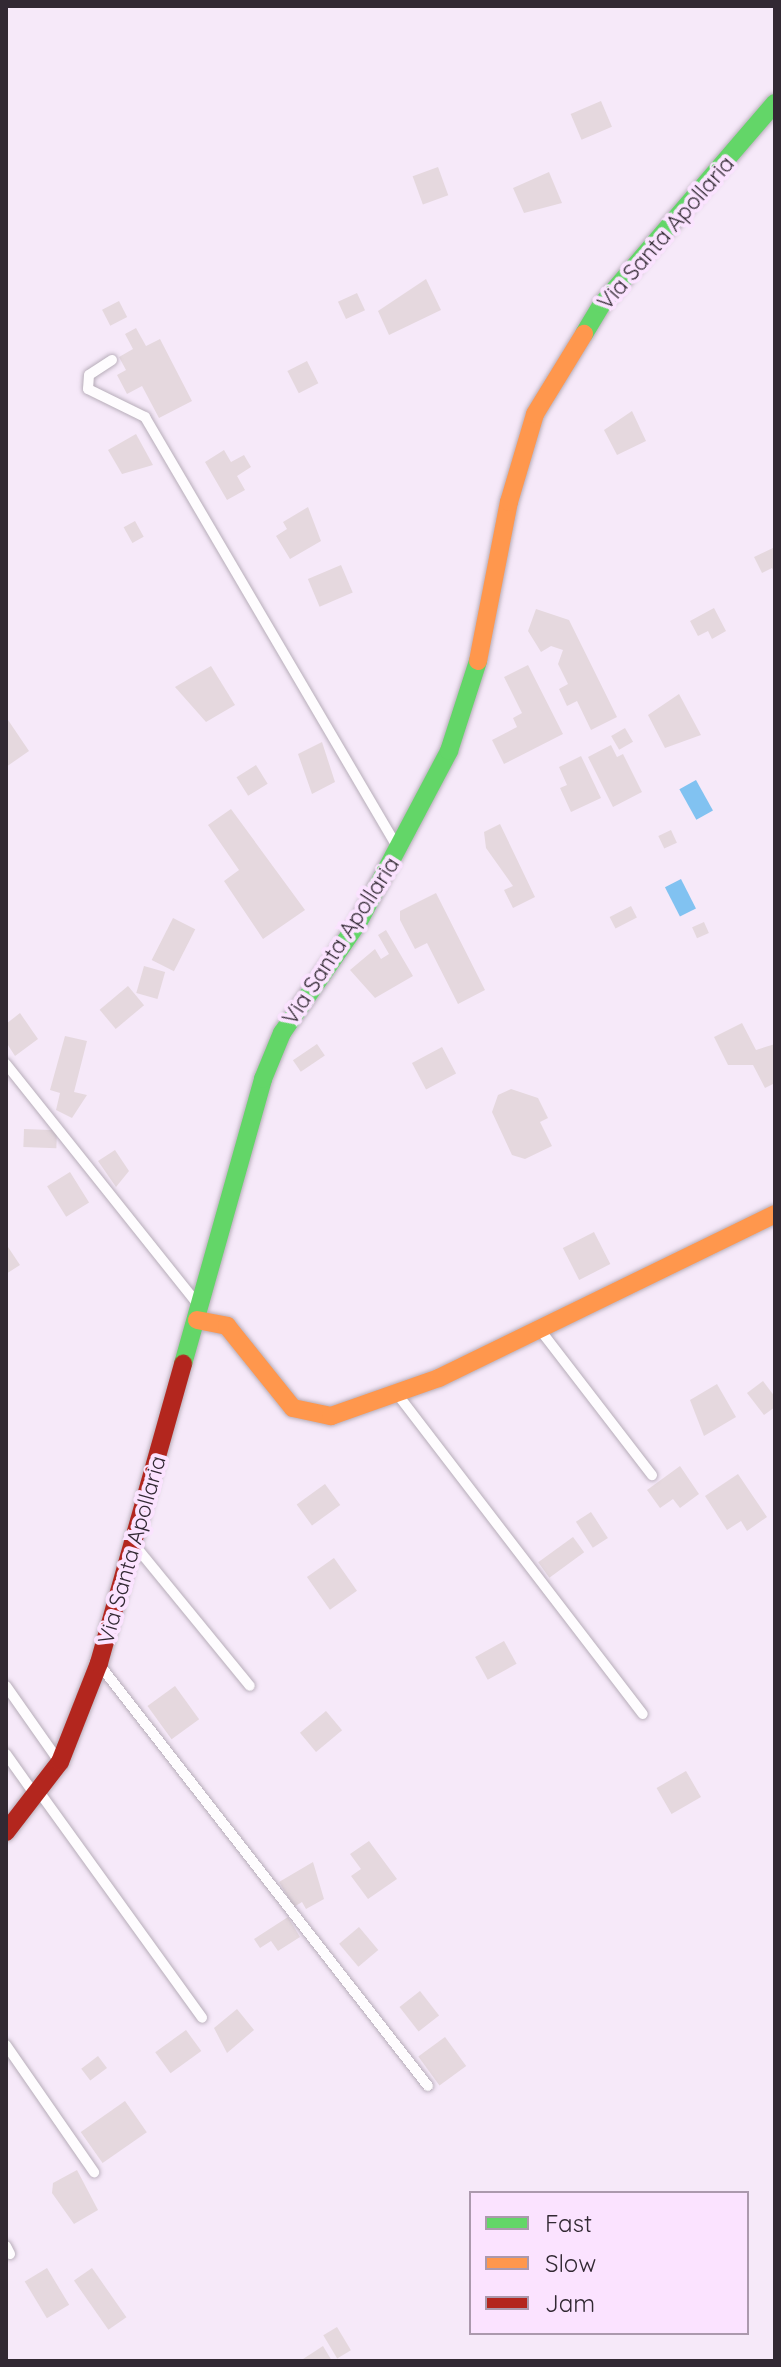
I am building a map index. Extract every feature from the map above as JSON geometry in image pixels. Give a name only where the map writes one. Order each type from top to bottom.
[{"type":"street","name":"Via Santa Apollaria","points":[[6,1832],[39,1795],[60,1762],[99,1663],[263,1079],[282,1033],[399,850],[449,751],[476,672],[509,502],[535,414],[602,304],[775,103]]},
{"type":"street","points":[[199,1314],[227,1326],[285,1400],[304,1413],[338,1414],[398,1394],[541,1331],[775,1214]]},
{"type":"lane","points":[[112,360],[89,375],[88,389],[145,417],[399,850]]},
{"type":"lane","points":[[6,1064],[199,1314]]},
{"type":"lane","points":[[541,1331],[652,1475]]},
{"type":"lane","points":[[398,1394],[643,1714]]},
{"type":"lane","points":[[134,1544],[250,1686]]},
{"type":"lane","points":[[99,1663],[428,2086]]},
{"type":"lane","points":[[6,1686],[60,1762]]},
{"type":"lane","points":[[6,1754],[202,2018]]},
{"type":"lane","points":[[6,2045],[94,2172]]},
{"type":"water","points":[[696,780],[713,811],[696,820],[679,789]]},
{"type":"water","points":[[681,879],[696,908],[680,917],[665,887]]},
{"type":"building","points":[[601,101],[612,127],[582,140],[571,114]]},
{"type":"building","points":[[438,167],[448,195],[423,204],[413,176]]},
{"type":"building","points":[[549,172],[562,203],[524,213],[513,188]]},
{"type":"building","points":[[426,279],[441,310],[389,335],[378,311]]},
{"type":"building","points":[[357,293],[365,310],[346,319],[338,302]]},
{"type":"building","points":[[119,301],[127,317],[110,326],[102,310]]},
{"type":"building","points":[[136,328],[146,346],[160,339],[192,401],[159,418],[142,386],[127,394],[117,375],[126,370],[119,357],[133,349],[125,334]]},
{"type":"building","points":[[307,361],[318,383],[299,393],[287,371]]},
{"type":"building","points":[[632,411],[646,441],[617,455],[604,430]]},
{"type":"building","points":[[136,434],[153,465],[122,474],[108,450]]},
{"type":"building","points":[[224,450],[231,462],[244,455],[251,467],[237,476],[245,490],[227,500],[205,462]]},
{"type":"building","points":[[308,507],[321,541],[290,559],[276,536],[287,529],[283,522]]},
{"type":"building","points":[[135,521],[144,537],[132,543],[124,527]]},
{"type":"building","points":[[775,547],[775,574],[772,568],[762,573],[754,557]]},
{"type":"building","points":[[341,565],[353,593],[320,607],[308,579]]},
{"type":"building","points":[[714,608],[726,631],[712,639],[708,631],[698,636],[690,621]]},
{"type":"building","points":[[536,609],[569,620],[617,717],[591,730],[577,701],[567,706],[559,689],[568,684],[558,664],[563,650],[551,646],[541,652],[528,631]]},
{"type":"building","points":[[528,665],[563,734],[504,764],[492,740],[517,727],[513,718],[522,713],[504,677]]},
{"type":"building","points":[[211,666],[235,705],[206,722],[175,687]]},
{"type":"building","points":[[679,694],[701,735],[665,748],[648,715]]},
{"type":"building","points":[[6,717],[29,751],[6,767]]},
{"type":"building","points":[[625,728],[633,742],[619,750],[611,736]]},
{"type":"building","points":[[322,742],[335,782],[312,794],[298,754]]},
{"type":"building","points":[[611,745],[617,757],[623,754],[642,792],[613,807],[588,757]]},
{"type":"building","points":[[581,756],[601,798],[571,812],[560,788],[567,785],[559,767]]},
{"type":"building","points":[[256,765],[268,784],[248,796],[236,777]]},
{"type":"building","points":[[231,809],[305,910],[263,939],[224,881],[239,870],[208,825]]},
{"type":"building","points":[[500,824],[535,897],[513,908],[504,890],[513,886],[486,848],[484,832]]},
{"type":"building","points":[[671,830],[677,843],[664,849],[658,836]]},
{"type":"building","points":[[436,893],[485,990],[458,1004],[427,943],[415,949],[400,920],[400,911]]},
{"type":"building","points":[[631,906],[637,918],[616,928],[610,917]]},
{"type":"building","points":[[173,918],[195,929],[174,971],[152,960]]},
{"type":"building","points":[[704,922],[709,933],[697,938],[692,927]]},
{"type":"building","points":[[386,930],[413,976],[375,998],[350,970],[375,949],[381,959],[389,954],[378,935]]},
{"type":"building","points":[[144,966],[165,972],[157,999],[136,993]]},
{"type":"building","points":[[128,986],[144,1005],[116,1029],[100,1010]]},
{"type":"building","points":[[20,1013],[38,1039],[15,1056],[6,1042],[6,1024]]},
{"type":"building","points":[[742,1023],[756,1050],[775,1044],[775,1083],[765,1088],[753,1065],[728,1065],[714,1037]]},
{"type":"building","points":[[65,1036],[87,1041],[74,1092],[87,1095],[72,1118],[56,1110],[60,1093],[50,1090]]},
{"type":"building","points":[[317,1044],[325,1056],[301,1072],[293,1060]]},
{"type":"building","points":[[442,1047],[456,1073],[426,1089],[412,1063]]},
{"type":"building","points":[[511,1089],[538,1098],[548,1118],[540,1122],[552,1146],[525,1159],[512,1155],[492,1112],[498,1095]]},
{"type":"building","points":[[24,1129],[57,1130],[56,1148],[23,1147]]},
{"type":"building","points":[[115,1150],[129,1171],[116,1187],[98,1161]]},
{"type":"building","points":[[70,1172],[89,1203],[66,1217],[47,1186]]},
{"type":"building","points":[[594,1232],[610,1264],[579,1280],[563,1248]]},
{"type":"building","points":[[6,1244],[20,1265],[6,1274]]},
{"type":"building","points":[[763,1381],[775,1397],[775,1407],[764,1415],[747,1393]]},
{"type":"building","points":[[717,1384],[736,1417],[704,1436],[690,1400]]},
{"type":"building","points":[[680,1466],[699,1494],[680,1508],[673,1499],[660,1508],[647,1490]]},
{"type":"building","points":[[738,1474],[767,1517],[747,1531],[741,1521],[727,1530],[705,1496]]},
{"type":"building","points":[[325,1484],[340,1505],[312,1526],[297,1505]]},
{"type":"building","points":[[591,1512],[608,1538],[593,1548],[576,1522]]},
{"type":"building","points":[[573,1537],[584,1552],[549,1578],[538,1562]]},
{"type":"building","points":[[334,1558],[357,1591],[330,1610],[307,1577]]},
{"type":"building","points":[[504,1641],[517,1664],[488,1680],[475,1657]]},
{"type":"building","points":[[175,1686],[199,1719],[172,1739],[147,1706]]},
{"type":"building","points":[[326,1711],[342,1730],[316,1752],[300,1733]]},
{"type":"building","points":[[686,1771],[701,1797],[672,1814],[657,1788]]},
{"type":"building","points":[[369,1841],[397,1879],[368,1899],[351,1876],[361,1869],[350,1854]]},
{"type":"building","points":[[313,1862],[324,1899],[306,1909],[302,1902],[294,1907],[279,1882]]},
{"type":"building","points":[[288,1917],[300,1937],[278,1951],[271,1941],[260,1948],[254,1939]]},
{"type":"building","points":[[359,1927],[378,1950],[358,1967],[339,1944]]},
{"type":"building","points":[[420,1991],[439,2015],[419,2031],[400,2007]]},
{"type":"building","points":[[237,2009],[254,2030],[227,2053],[214,2028]]},
{"type":"building","points":[[186,2030],[201,2051],[171,2073],[155,2052]]},
{"type":"building","points":[[445,2037],[466,2066],[439,2086],[418,2056]]},
{"type":"building","points":[[98,2056],[107,2068],[90,2081],[81,2069]]},
{"type":"building","points":[[125,2101],[147,2132],[103,2163],[81,2132]]},
{"type":"building","points":[[77,2170],[98,2210],[74,2224],[52,2193],[53,2183]]},
{"type":"building","points":[[47,2268],[69,2305],[47,2318],[25,2281]]},
{"type":"building","points":[[92,2268],[126,2317],[108,2330],[74,2281]]},
{"type":"building","points":[[337,2327],[351,2350],[337,2358],[323,2335]]},
{"type":"building","points":[[323,2346],[332,2361],[300,2361]]},
{"type":"traffic: fast","points":[[584,334],[602,304],[775,103]]},
{"type":"traffic: fast","points":[[183,1364],[263,1079],[282,1033],[358,923],[449,751],[478,661]]},
{"type":"traffic: slow","points":[[478,661],[509,502],[535,414],[584,334]]},
{"type":"traffic: slow","points":[[197,1320],[227,1326],[293,1408],[331,1416],[439,1378],[775,1214]]},
{"type":"traffic: jam","points":[[6,1832],[60,1762],[99,1663],[183,1364]]}]
